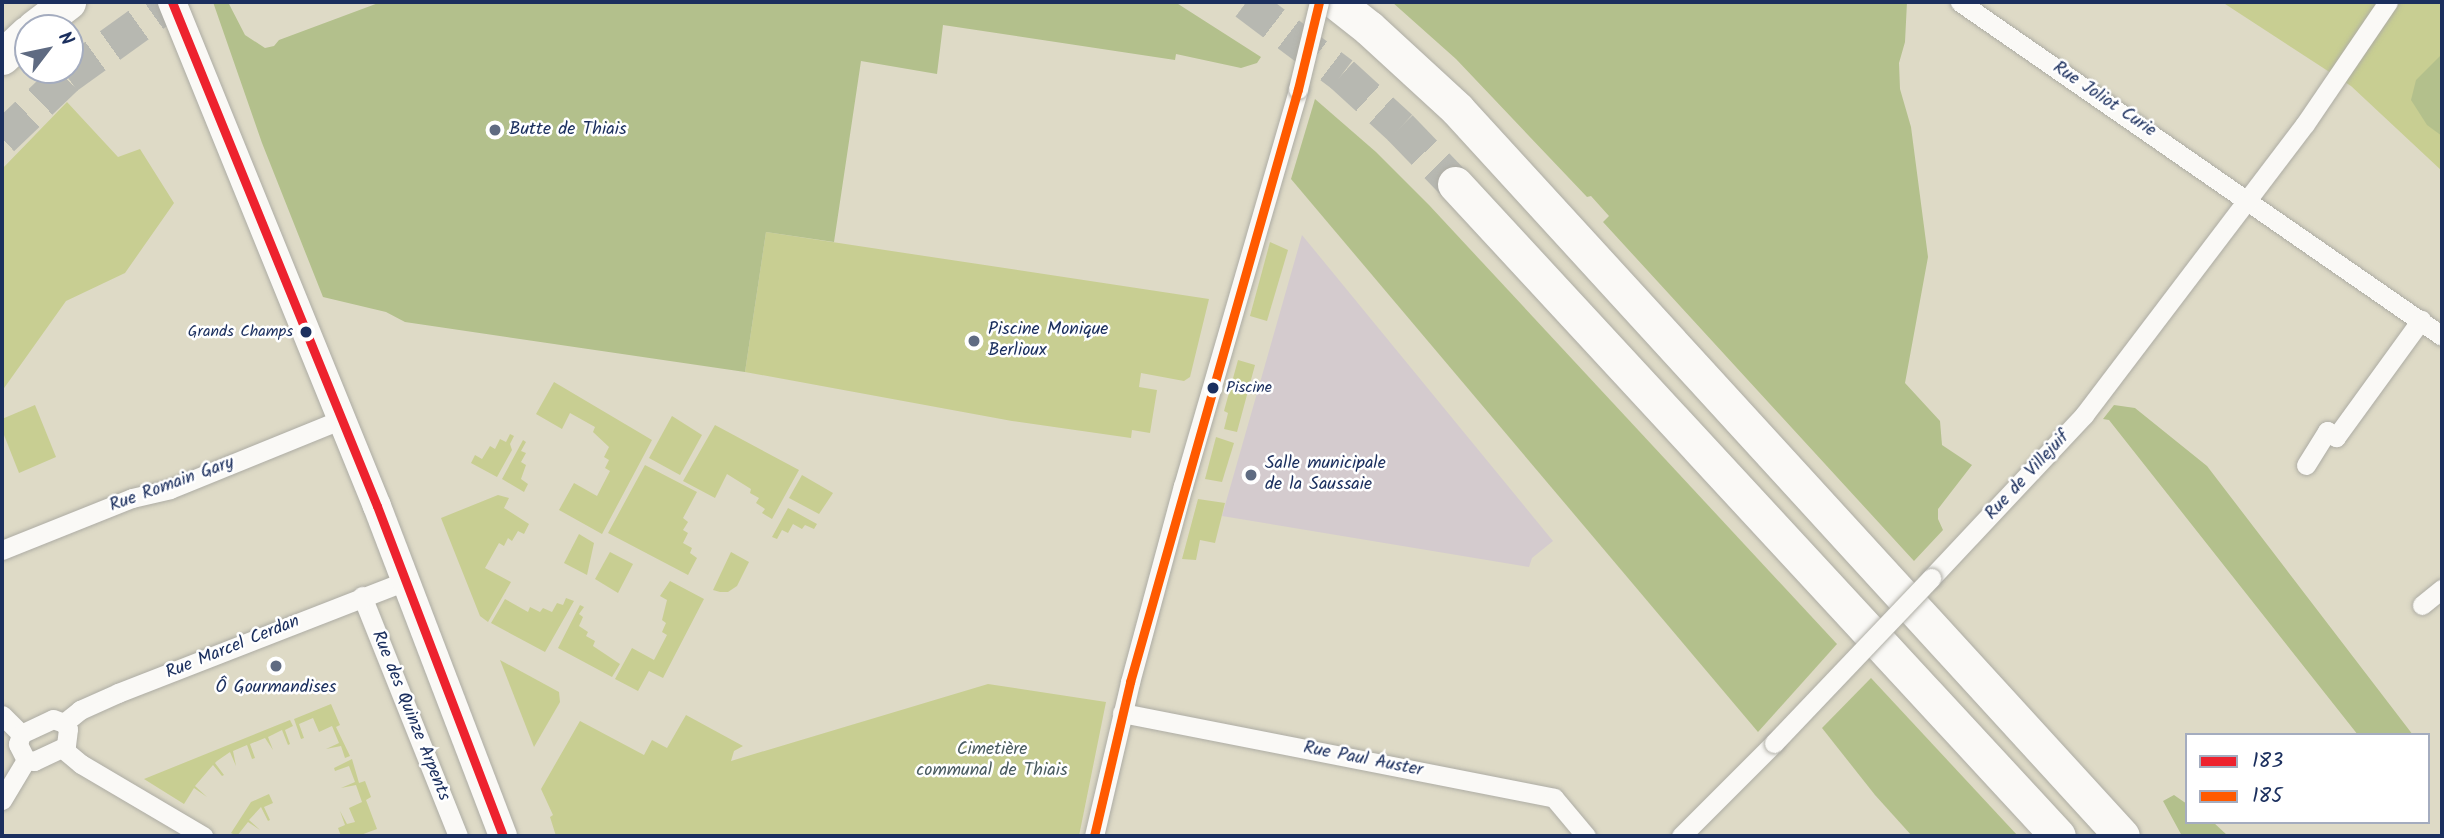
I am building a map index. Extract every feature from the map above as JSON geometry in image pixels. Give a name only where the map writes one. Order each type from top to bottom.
[{"type":"highway","points":[[52,14],[68,2]]},
{"type":"highway","points":[[1336,2],[1369,28],[1457,109],[2122,836]]},
{"type":"highway","points":[[1455,184],[2058,836]]},
{"type":"main road","points":[[172,2],[342,419],[503,836]]},
{"type":"street","points":[[1094,836],[1122,713],[1183,486],[1298,89],[1319,2]]},
{"type":"street","name":"Rue Joliot Curie","points":[[1960,2],[2249,199],[2442,335]]},
{"type":"street","name":"Rue de Villejuif","points":[[1681,836],[1774,743],[2084,415],[2249,199],[2335,81],[2388,2]]},
{"type":"street","points":[[2306,465],[2327,431],[2336,437],[2421,320]]},
{"type":"street","name":"Rue Romain Gary","points":[[2,550],[132,498],[170,489],[342,419]]},
{"type":"street","name":"Rue Marcel Cerdan","points":[[64,723],[80,710],[118,693],[406,581]]},
{"type":"street","points":[[2423,605],[2442,589]]},
{"type":"street","name":"Rue des Quinze Arpents","points":[[362,596],[458,836]]},
{"type":"street","name":"Rue Paul Auster","points":[[1122,713],[1554,798],[1586,836]]},
{"type":"street","points":[[2,715],[21,734]]},
{"type":"street","points":[[48,720],[64,723],[68,740],[63,749],[34,761],[26,760],[18,744],[21,734],[48,720]]},
{"type":"street","points":[[63,749],[81,764],[203,836]]},
{"type":"street","points":[[2,800],[26,760]]},
{"type":"shaded area","points":[[1302,235],[1553,541],[1532,558],[1529,567],[1222,516]]},
{"type":"green space","points":[[213,2],[228,2],[245,35],[265,48],[274,46],[279,40],[381,2],[1175,2],[1261,57],[1257,63],[1241,68],[1176,54],[1175,60],[943,25],[937,74],[861,61],[834,242],[766,232],[745,372],[405,322],[386,312],[323,297],[262,143]]},
{"type":"green space","points":[[1392,2],[1907,2],[1905,42],[1899,63],[1900,89],[1911,127],[1928,257],[1905,383],[1940,421],[1942,445],[1972,465],[1938,509],[1938,519],[1943,530],[1914,561],[1603,222],[1609,216],[1591,196],[1587,197],[1456,59]]},
{"type":"green space","points":[[2222,2],[2442,2],[2442,171],[2351,86]]},
{"type":"green space","points":[[2442,54],[2442,136],[2427,125],[2411,100],[2416,80]]},
{"type":"green space","points":[[1315,99],[1376,152],[1429,205],[1837,644],[1758,732],[1291,179]]},
{"type":"green space","points":[[67,102],[118,157],[140,149],[174,203],[125,273],[66,301],[2,391],[2,169]]},
{"type":"green space","name":"Piscine Monique Berlioux","points":[[766,232],[1209,299],[1190,377],[1184,381],[1141,373],[1139,387],[1157,390],[1150,433],[1132,430],[1131,438],[1012,421],[745,372]]},
{"type":"green space","points":[[1270,242],[1288,250],[1267,321],[1250,316]]},
{"type":"green space","points":[[1238,360],[1255,365],[1237,432],[1224,429],[1228,413],[1224,411]]},
{"type":"green space","points":[[554,382],[652,440],[602,534],[559,510],[574,483],[597,496],[610,471],[605,468],[609,460],[604,457],[609,447],[593,432],[595,427],[570,413],[562,429],[536,414]]},
{"type":"green space","points":[[35,405],[56,457],[19,473],[2,430],[2,419]]},
{"type":"green space","points":[[2114,405],[2135,408],[2207,466],[2411,733],[2356,733],[2109,420],[2103,419]]},
{"type":"green space","points":[[672,416],[702,435],[680,475],[649,458]]},
{"type":"green space","points":[[715,425],[799,470],[772,519],[762,513],[765,509],[756,503],[759,498],[750,493],[751,489],[727,474],[715,498],[683,481]]},
{"type":"green space","points":[[510,434],[514,436],[510,444],[512,450],[497,477],[471,463],[475,455],[482,459],[490,446],[495,449],[500,439],[506,442]]},
{"type":"green space","points":[[1216,437],[1234,443],[1222,482],[1205,479]]},
{"type":"green space","points":[[523,440],[526,442],[521,451],[526,453],[521,462],[526,465],[521,479],[528,484],[524,492],[502,479]]},
{"type":"green space","points":[[645,465],[697,492],[683,518],[688,522],[683,530],[688,533],[683,543],[692,548],[690,553],[697,558],[688,575],[608,533]]},
{"type":"green space","points":[[802,475],[833,493],[819,514],[789,498]]},
{"type":"green space","points":[[498,495],[509,498],[504,508],[529,524],[524,534],[518,531],[512,541],[508,538],[504,546],[499,543],[485,568],[511,582],[488,622],[480,616],[441,518]]},
{"type":"green space","points":[[1198,499],[1225,503],[1215,543],[1200,540],[1196,560],[1182,559]]},
{"type":"green space","points":[[788,508],[817,524],[814,529],[805,525],[802,529],[793,524],[788,533],[782,530],[777,539],[772,537]]},
{"type":"green space","points":[[579,534],[594,543],[587,575],[564,563]]},
{"type":"green space","points":[[610,552],[633,564],[618,593],[595,579]]},
{"type":"green space","points":[[731,552],[749,562],[737,586],[728,592],[713,590]]},
{"type":"green space","points":[[670,581],[704,599],[663,678],[649,671],[638,691],[615,679],[632,648],[654,660],[667,635],[662,632],[666,623],[662,620],[667,600],[660,596]]},
{"type":"green space","points":[[566,598],[574,601],[545,652],[491,623],[505,599],[528,612],[530,607],[540,612],[543,608],[552,612],[557,603],[563,605]]},
{"type":"green space","points":[[580,605],[584,607],[579,614],[583,617],[579,626],[588,632],[586,636],[595,641],[593,646],[620,664],[612,677],[558,648]]},
{"type":"green space","points":[[500,660],[559,692],[560,702],[534,747]]},
{"type":"green space","points":[[1871,678],[2018,836],[1912,836],[1875,795],[1822,728]]},
{"type":"green space","name":"Cimetière communal de Thiais","points":[[988,684],[1106,702],[1079,836],[556,836],[550,817],[553,815],[541,789],[580,721],[644,755],[652,740],[667,748],[686,715],[743,746],[734,751],[731,761]]},
{"type":"green space","points":[[331,704],[340,725],[336,727],[350,756],[345,758],[341,746],[326,749],[339,743],[332,726],[319,732],[313,718],[299,724],[304,738],[301,739],[294,719]]},
{"type":"green space","points":[[290,720],[293,726],[285,730],[290,744],[288,745],[282,730],[268,737],[273,750],[265,738],[250,744],[255,758],[252,759],[247,745],[233,751],[236,766],[230,752],[217,761],[215,763],[224,775],[213,765],[195,786],[207,797],[194,788],[184,804],[144,779]]},
{"type":"green space","points":[[352,759],[359,783],[365,781],[371,797],[366,800],[377,829],[358,836],[341,836],[338,828],[345,825],[340,811],[347,824],[355,822],[349,808],[362,802],[356,785],[341,788],[355,782],[349,766],[335,771],[334,768]]},
{"type":"green space","points":[[269,794],[273,803],[264,807],[270,820],[268,821],[261,807],[249,820],[260,830],[248,822],[237,836],[231,833],[251,802]]},
{"type":"green space","points":[[2174,795],[2185,803],[2185,824],[2215,824],[2228,836],[2182,836],[2163,801]]},
{"type":"tunnel","points":[[2,138],[67,76],[170,2]]},
{"type":"tunnel","points":[[1246,2],[1342,74],[1400,127],[1455,184]]},
{"type":"transit line","name":"183","points":[[172,2],[377,506],[503,836]]},
{"type":"transit line","name":"185","points":[[1094,836],[1130,682],[1298,89],[1319,2]]},
{"type":"place","name":"Butte de Thiais","points":[[495,130]]},
{"type":"place","name":"Grands Champs","points":[[306,332]]},
{"type":"place","name":"Piscine Monique Berlioux","points":[[974,341]]},
{"type":"place","name":"Piscine","points":[[1213,388]]},
{"type":"place","name":"Salle municipale de la Saussaie","points":[[1251,475]]},
{"type":"place","name":"Ô Gourmandises","points":[[276,666]]}]
